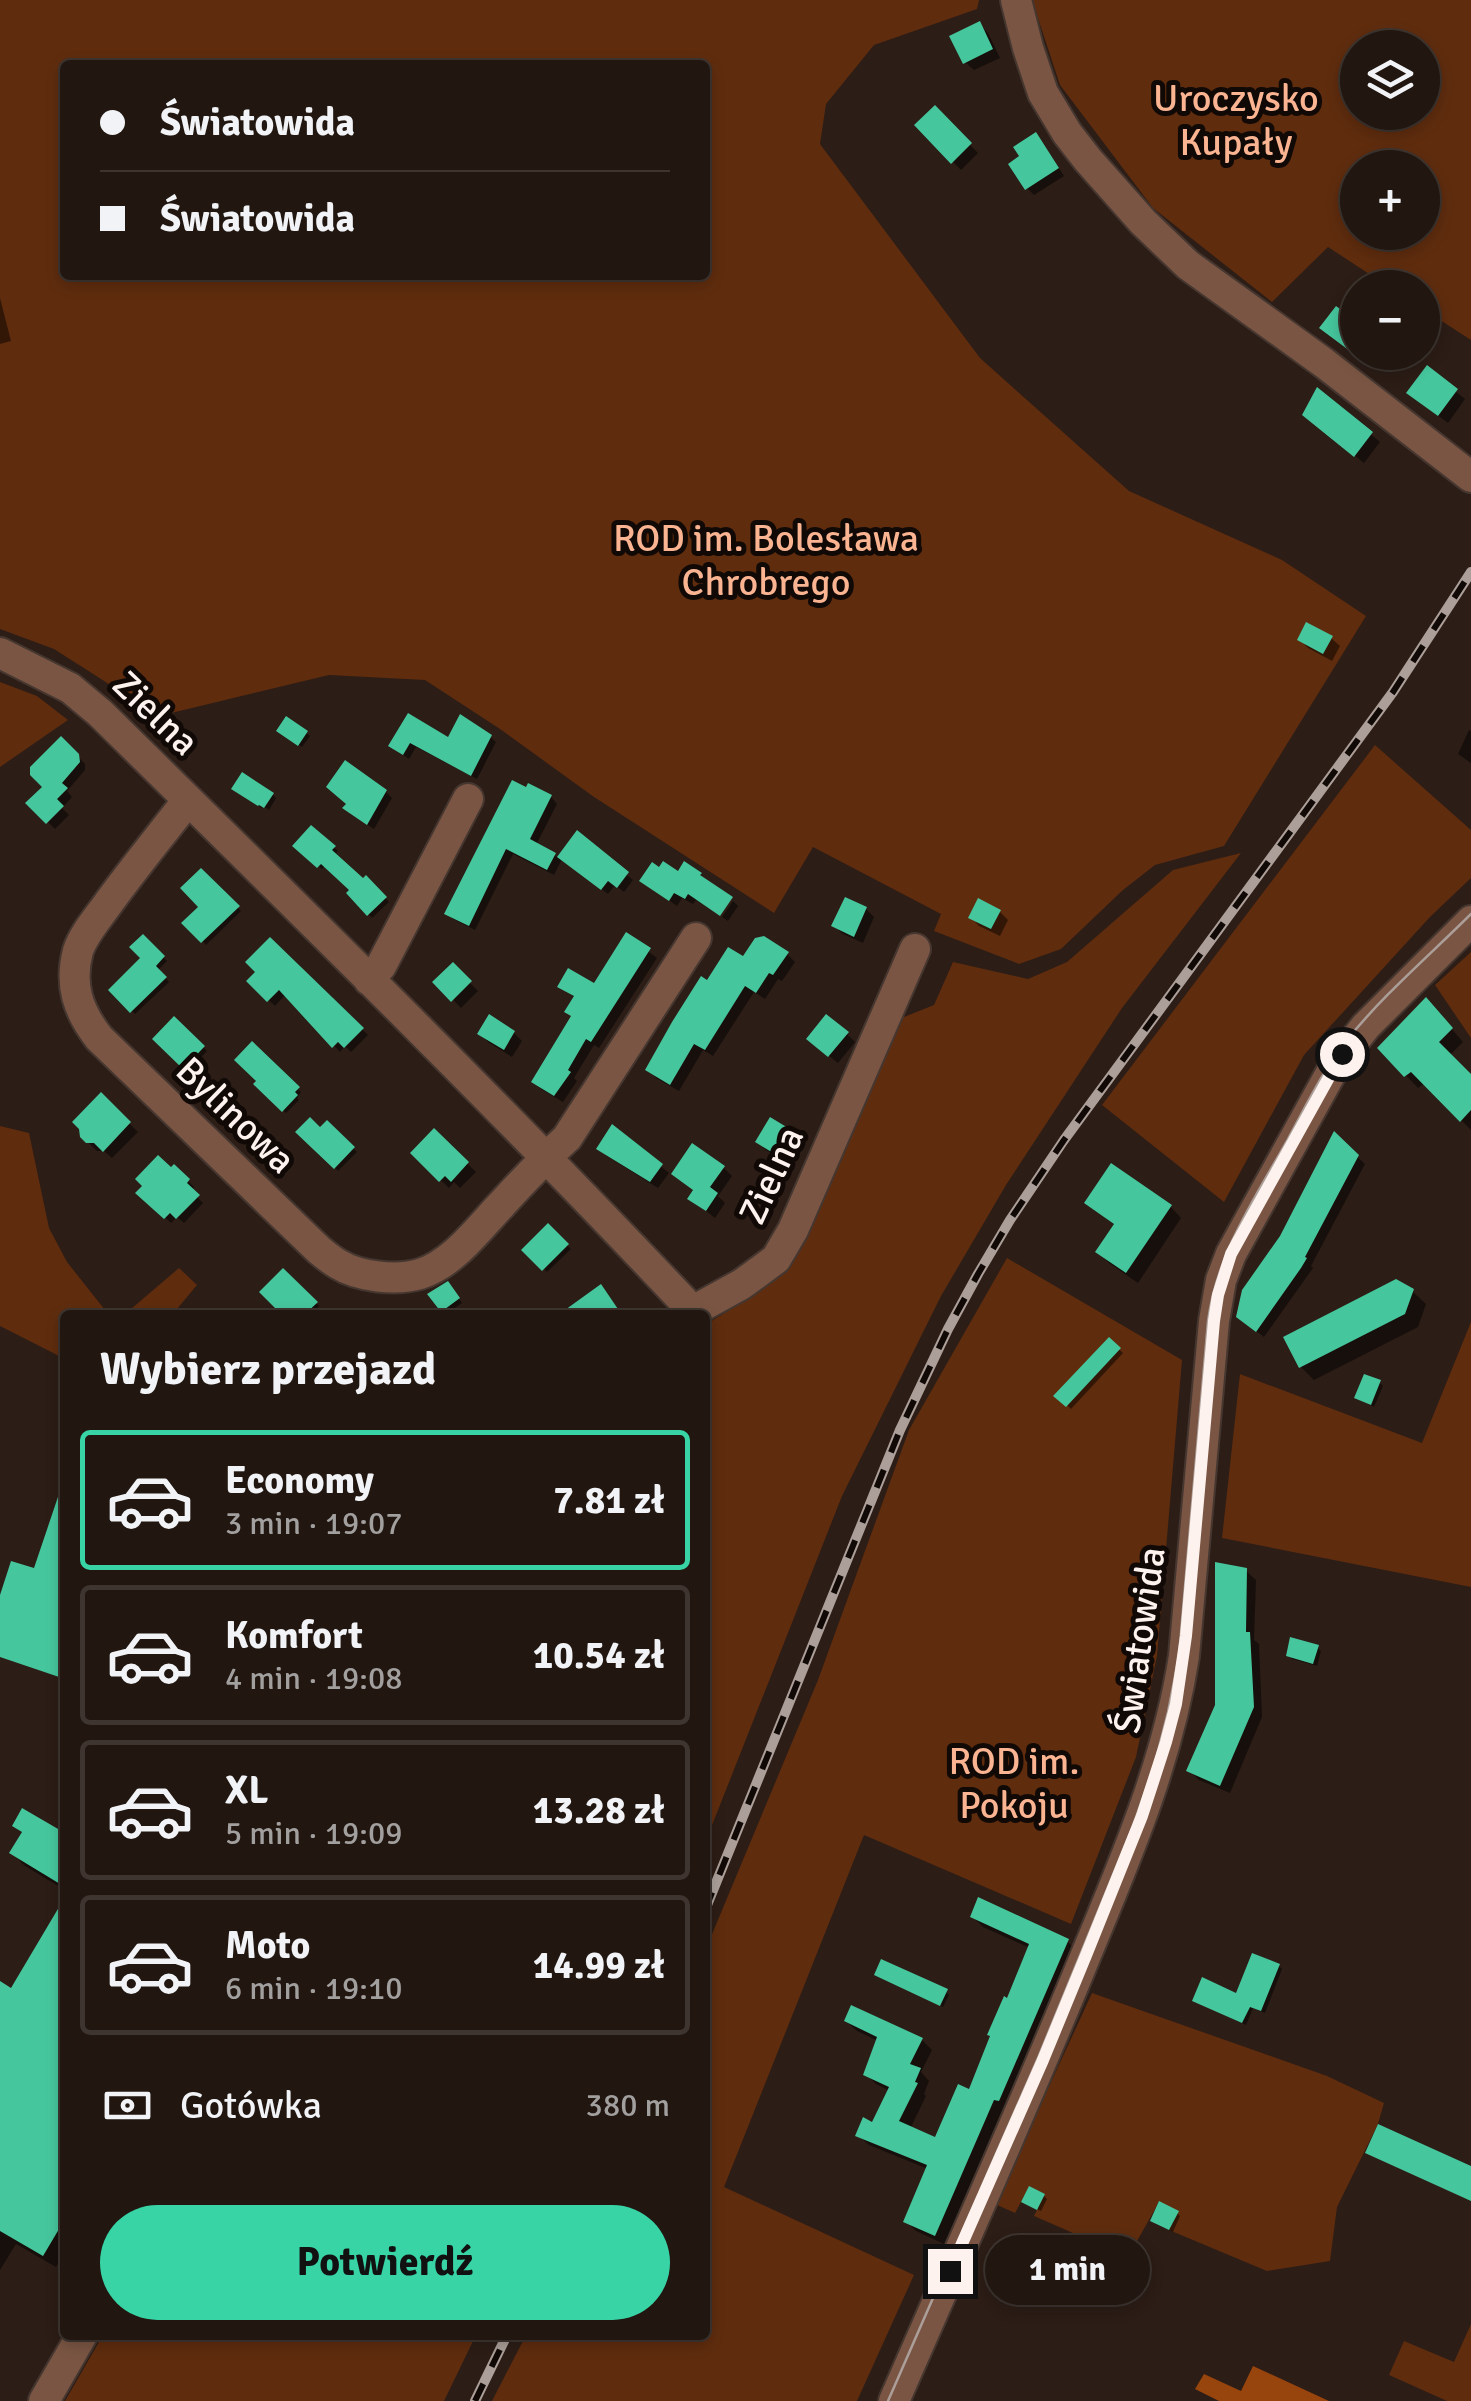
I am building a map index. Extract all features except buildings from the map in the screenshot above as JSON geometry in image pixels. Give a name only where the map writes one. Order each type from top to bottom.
[{"type":"street","points":[[1016,0],[1043,94],[1077,147],[1143,222],[1188,265],[1324,363],[1471,477]]},
{"type":"street","name":"Zielna","points":[[0,653],[70,688],[100,713],[545,1158],[687,1310]]},
{"type":"street","points":[[369,980],[381,966],[468,798]]},
{"type":"street","name":"Bylinowa","points":[[188,800],[105,907],[79,948],[74,972],[76,994],[84,1018],[100,1038],[319,1250],[340,1266],[372,1275],[396,1278],[421,1274],[441,1264],[545,1158]]},
{"type":"street","name":"Światowida","points":[[894,2401],[1043,2060],[1160,1765],[1184,1656],[1214,1321],[1228,1261],[1348,1047],[1471,921]]},
{"type":"street","points":[[545,1158],[567,1138],[696,938]]},
{"type":"street","name":"Zielna","points":[[695,1310],[776,1260],[915,949]]},
{"type":"street","points":[[44,2401],[79,2340]]},
{"type":"green space","name":"ROD im. Bolesława Chrobrego","points":[[0,0],[979,0],[977,9],[874,45],[826,104],[820,144],[980,358],[1129,491],[1282,560],[1366,616],[1224,846],[1155,865],[1061,949],[1019,964],[934,931],[941,914],[813,847],[774,913],[594,797],[425,680],[329,675],[159,716],[54,649],[0,629]]},
{"type":"green space","name":"Uroczysko Kupały","points":[[1032,0],[1471,0],[1471,340],[1440,320],[1440,270],[1363,270],[1328,247],[1272,302],[1153,208],[1060,85]]},
{"type":"green space","points":[[0,682],[37,696],[68,720],[0,767]]},
{"type":"green space","points":[[1375,745],[1471,830],[1471,878],[1430,917],[1304,1055],[1224,1202],[1102,1105]]},
{"type":"green space","points":[[1241,853],[1122,1008],[1006,1185],[941,1296],[842,1496],[710,1830],[710,1322],[762,1290],[791,1262],[852,1135],[899,1019],[934,1005],[953,962],[1028,979],[1067,962],[1173,870]]},
{"type":"green space","points":[[1471,952],[1471,1038],[1435,985]]},
{"type":"green space","points":[[0,1126],[29,1133],[49,1228],[67,1262],[105,1310],[60,1310],[60,1356],[0,1326]]},
{"type":"green space","name":"ROD im. Pokoju","points":[[1007,1258],[1182,1360],[1157,1656],[1136,1757],[1071,1924],[864,1835],[724,2187],[914,2275],[857,2401],[492,2401],[523,2340],[710,2340],[710,1939],[818,1680],[909,1430]]},
{"type":"green space","points":[[179,1268],[197,1285],[176,1310],[130,1310]]},
{"type":"green space","points":[[1471,1322],[1471,1587],[1222,1538],[1240,1374],[1422,1443]]},
{"type":"green space","points":[[1092,1993],[1327,2076],[1384,2103],[1378,2124],[1337,2207],[1330,2261],[1267,2271],[1169,2230],[1178,2211],[1159,2202],[1128,2257],[1034,2216],[1045,2194],[1029,2187],[1015,2213],[995,2204]]},
{"type":"green space","points":[[1471,2324],[1471,2401],[1447,2401],[1389,2375],[1404,2341],[1454,2362]]},
{"type":"green space","points":[[100,2340],[474,2340],[444,2401],[65,2401]]},
{"type":"shaded area","points":[[1253,2366],[1329,2401],[1219,2401],[1195,2389],[1204,2374],[1241,2391]]},
{"type":"tram line","points":[[888,2401],[1038,2058],[1155,1763],[1179,1656],[1208,1321],[1229,1249],[1338,1052],[1376,1007],[1471,914]]},
{"type":"railway","points":[[710,1898],[900,1430],[978,1274],[1064,1140],[1393,692],[1471,572]]},
{"type":"railway","points":[[475,2401],[505,2340]]},
{"type":"route","points":[[950,2271],[1087,1953],[1142,1816],[1166,1742],[1184,1656],[1214,1321],[1225,1268],[1342,1054]]}]
